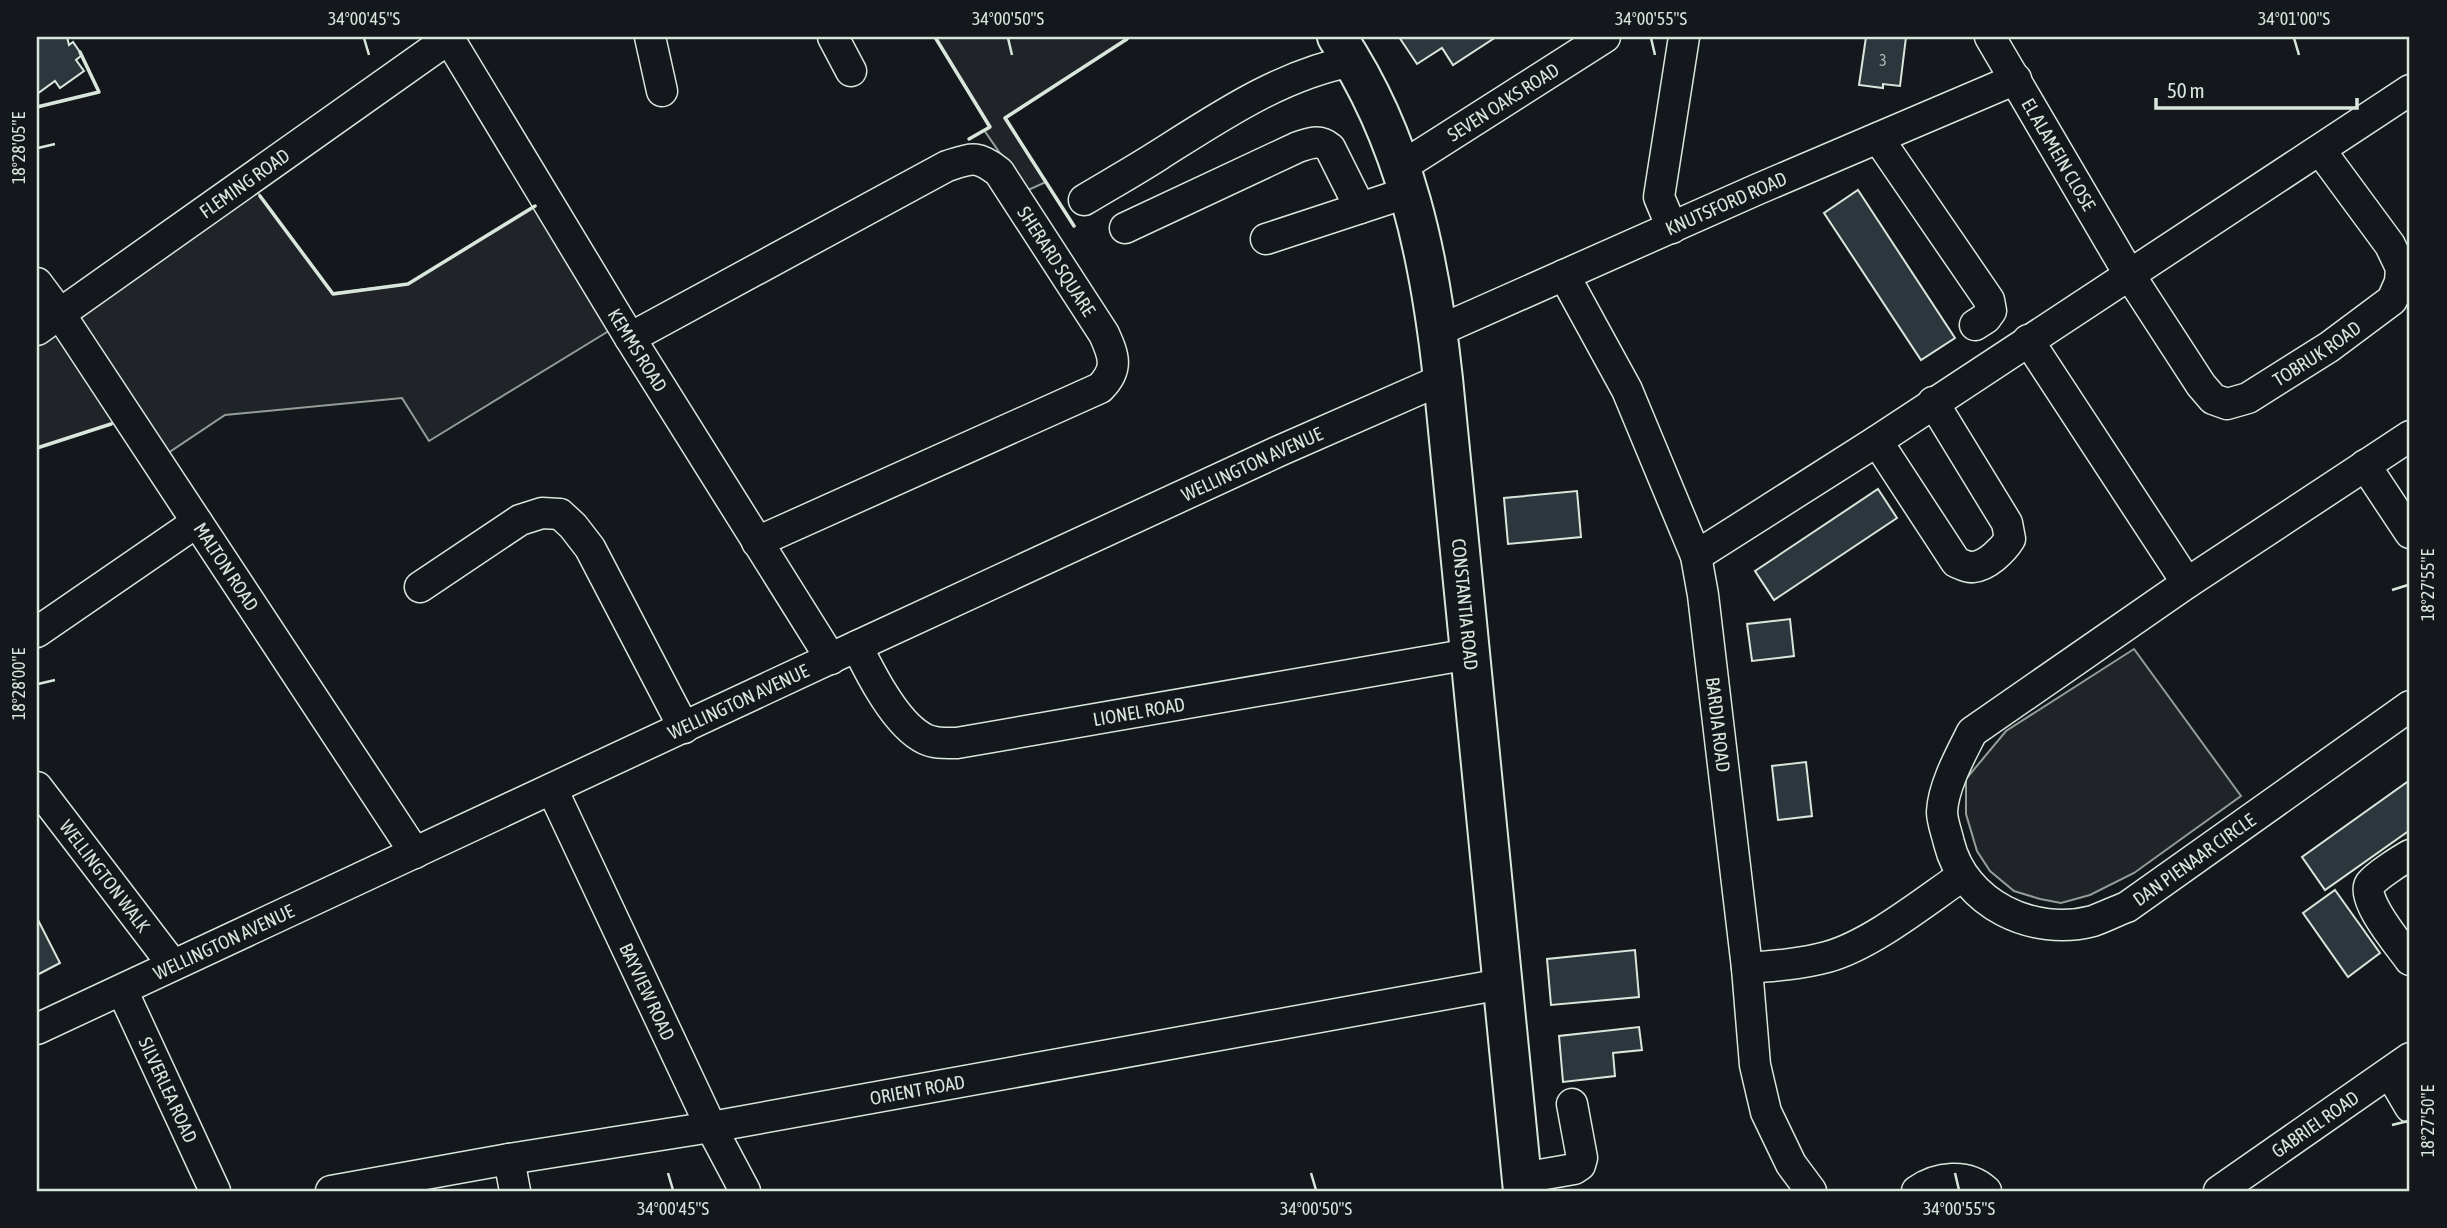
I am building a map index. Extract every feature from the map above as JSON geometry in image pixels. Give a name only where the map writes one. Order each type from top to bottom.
[{"type":"main road","name":"CONSTANTIA ROAD","points":[[1345,49],[1378,108],[1405,179],[1424,246],[1438,331],[1522,1184]]},
{"type":"street","name":"FLEMING ROAD","points":[[48,322],[449,37]]},
{"type":"street","name":"KEMMS ROAD","points":[[449,37],[630,338],[757,542],[798,603],[844,652]]},
{"type":"street","points":[[650,37],[662,91]]},
{"type":"street","points":[[833,37],[851,71]]},
{"type":"street","name":"SEVEN OAKS ROAD","points":[[1266,239],[1360,208],[1605,37]]},
{"type":"street","points":[[1672,228],[1659,197],[1684,37]]},
{"type":"street","name":"EL ALAMEIN CLOSE","points":[[1990,37],[2129,274]]},
{"type":"street","points":[[1084,200],[1236,108],[1316,70],[1345,49]]},
{"type":"street","name":"KNUTSFORD ROAD","points":[[1438,331],[2016,79]]},
{"type":"street","points":[[1696,556],[1877,441],[2410,90]]},
{"type":"street","points":[[1878,138],[1989,300],[1991,311],[1975,325]]},
{"type":"street","points":[[1125,228],[1314,142],[1323,142],[1330,148],[1360,208]]},
{"type":"street","name":"TOBRUK ROAD","points":[[2129,274],[2201,385],[2213,399],[2227,404],[2248,398],[2329,347],[2392,300],[2400,282],[2401,268],[2390,245],[2320,150]]},
{"type":"street","name":"SHERARD SQUARE","points":[[630,338],[947,166],[967,160],[983,160],[999,172],[1104,334],[1114,363],[1110,378],[1100,388],[757,542]]},
{"type":"street","name":"BARDIA ROAD","points":[[1564,275],[1627,390],[1696,556],[1703,595],[1747,968],[1755,1065],[1766,1112],[1791,1164],[1811,1191]]},
{"type":"street","name":"MALTON ROAD","points":[[37,283],[48,322],[197,522],[415,853]]},
{"type":"street","points":[[2028,340],[2187,583]]},
{"type":"street","name":"WELLINGTON AVENUE","points":[[37,1029],[844,652],[1279,451],[1443,379]]},
{"type":"street","points":[[1877,441],[1956,562],[1971,568],[1981,565],[2003,549],[2010,539],[2007,523],[1933,402]]},
{"type":"street","name":"DAN PIENAAR CIRCLE","points":[[2410,436],[2187,583],[1972,732],[1953,769],[1942,813],[1953,859],[1962,876],[1980,895],[2014,917],[2054,924],[2091,921],[2127,907],[2410,706]]},
{"type":"street","points":[[2365,465],[2410,533]]},
{"type":"street","points":[[420,587],[520,520],[542,513],[560,514],[590,548],[684,728]]},
{"type":"street","points":[[37,632],[197,522]]},
{"type":"street","name":"LIONEL ROAD","points":[[844,652],[869,670],[898,714],[925,739],[941,743],[957,743],[1470,654]]},
{"type":"street","name":"WELLINGTON WALK","points":[[37,787],[173,965]]},
{"type":"street","name":"BAYVIEW ROAD","points":[[552,789],[711,1127],[745,1191]]},
{"type":"street","points":[[2410,855],[2370,884],[2368,893],[2379,916],[2410,960]]},
{"type":"street","points":[[1747,968],[1788,965],[1829,957],[1877,933],[1962,876]]},
{"type":"street","name":"ORIENT ROAD","points":[[331,1191],[711,1127],[1502,984]]},
{"type":"street","name":"SILVERLEA ROAD","points":[[122,989],[215,1191]]},
{"type":"street","points":[[2400,1066],[2410,1107]]},
{"type":"street","name":"GABRIEL ROAD","points":[[2219,1191],[2400,1066]]},
{"type":"street","points":[[1522,1184],[1580,1165],[1582,1158],[1572,1104]]},
{"type":"street","points":[[509,1159],[514,1191]]},
{"type":"street","points":[[1917,1191],[1941,1179],[1956,1179],[1970,1181],[1986,1191]]},
{"type":"shaded area","points":[[935,37],[1127,39],[1006,118],[1046,182],[1026,191],[984,130],[989,127]]},
{"type":"shaded area","points":[[256,190],[333,293],[408,284],[535,206],[612,329],[429,441],[402,398],[225,415],[162,457],[79,320],[81,315]]},
{"type":"shaded area","points":[[56,333],[118,422],[37,448],[37,345]]},
{"type":"shaded area","points":[[2134,649],[2241,796],[2134,873],[2090,895],[2061,903],[2014,891],[1990,871],[1977,851],[1966,814],[1966,779],[2006,731]]},
{"type":"building","points":[[37,37],[67,37],[69,45],[73,42],[82,55],[76,60],[84,71],[60,88],[55,81],[37,94]]},
{"type":"building","points":[[1399,37],[1496,37],[1453,65],[1442,48],[1417,64]]},
{"type":"building","points":[[1866,37],[1906,37],[1900,86],[1883,84],[1883,88],[1859,85]]},
{"type":"building","points":[[1858,190],[1955,338],[1921,360],[1824,213]]},
{"type":"building","points":[[1878,489],[1897,518],[1774,600],[1755,571]]},
{"type":"building","points":[[1577,491],[1581,537],[1508,544],[1504,498]]},
{"type":"building","points":[[1790,619],[1794,656],[1752,661],[1747,624]]},
{"type":"building","points":[[1806,762],[1812,816],[1778,820],[1772,766]]},
{"type":"building","points":[[2410,780],[2410,830],[2325,890],[2302,857]]},
{"type":"building","points":[[2335,890],[2380,953],[2348,977],[2303,913]]},
{"type":"building","points":[[37,918],[60,963],[37,975]]},
{"type":"building","points":[[1635,950],[1639,997],[1551,1005],[1547,959]]},
{"type":"building","points":[[1639,1027],[1642,1050],[1613,1053],[1615,1076],[1563,1082],[1559,1036]]},
{"type":"wall","points":[[935,37],[990,127],[969,139]]},
{"type":"wall","points":[[1074,226],[1005,118],[1127,39],[1126,37]]},
{"type":"wall","points":[[37,107],[99,92],[80,52]]},
{"type":"wall","points":[[260,196],[333,294],[408,284],[535,206]]},
{"type":"wall","points":[[37,448],[111,424]]}]
